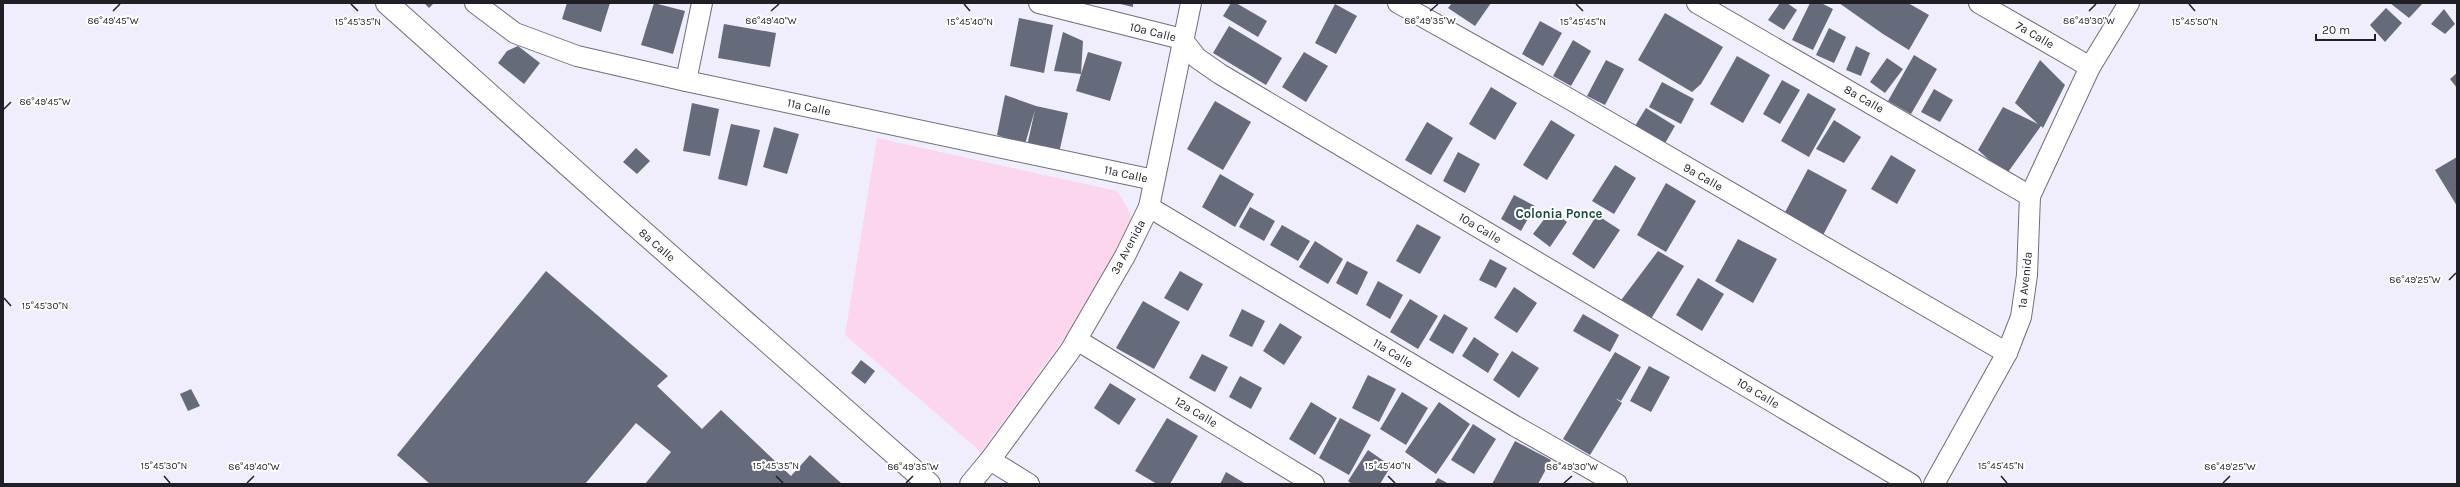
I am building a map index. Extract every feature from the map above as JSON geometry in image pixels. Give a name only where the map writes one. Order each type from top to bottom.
[{"type":"street","name":"8a Calle","points":[[387,3],[625,216],[930,484]]},
{"type":"street","name":"11a Calle","points":[[475,3],[515,33],[576,56],[686,81],[1154,180]]},
{"type":"street","points":[[686,81],[702,3]]},
{"type":"street","name":"10a Calle","points":[[1039,3],[1182,39],[1197,58],[1220,74],[1911,484]]},
{"type":"street","name":"3a Avenida","points":[[970,484],[990,460],[1077,340],[1125,256],[1149,207],[1182,39],[1192,3]]},
{"type":"street","name":"9a Calle","points":[[1398,3],[1566,97],[2007,354]]},
{"type":"street","name":"8a Calle","points":[[1697,3],[2030,196]]},
{"type":"street","name":"7a Calle","points":[[1979,3],[2090,68]]},
{"type":"street","name":"1a Avenida","points":[[1934,484],[2007,354],[2021,318],[2026,296],[2030,196],[2090,68],[2129,3]]},
{"type":"street","name":"11a Calle","points":[[1149,207],[1515,426],[1616,484]]},
{"type":"street","name":"12a Calle","points":[[1077,340],[1314,484]]},
{"type":"street","points":[[990,460],[1029,484]]},
{"type":"shaded area","points":[[877,138],[1117,191],[1127,207],[1133,223],[1068,333],[981,452],[845,335]]},
{"type":"building","points":[[424,3],[434,3],[429,8]]},
{"type":"building","points":[[567,3],[610,3],[601,32],[562,19]]},
{"type":"building","points":[[654,3],[685,11],[673,54],[641,45]]},
{"type":"building","points":[[1116,3],[1133,3],[1133,7]]},
{"type":"building","points":[[1231,3],[1236,3],[1267,21],[1258,37],[1223,16]]},
{"type":"building","points":[[1452,3],[1491,3],[1475,26],[1448,8]]},
{"type":"building","points":[[1780,3],[1787,3],[1797,10],[1784,30],[1768,20]]},
{"type":"building","points":[[1810,3],[1821,3],[1833,9],[1813,50],[1792,40]]},
{"type":"building","points":[[1839,3],[1908,3],[1929,15],[1909,50],[1883,34]]},
{"type":"building","points":[[2390,3],[2423,3],[2409,18]]},
{"type":"building","points":[[1335,4],[1357,16],[1336,54],[1315,43]]},
{"type":"building","points":[[2386,8],[2402,23],[2385,42],[2370,25]]},
{"type":"building","points":[[2444,9],[2455,24],[2445,34],[2431,24]]},
{"type":"building","points":[[1665,13],[1723,47],[1701,84],[1692,92],[1638,60]]},
{"type":"building","points":[[1019,18],[1053,25],[1044,73],[1010,66]]},
{"type":"building","points":[[1540,21],[1562,33],[1543,66],[1522,54]]},
{"type":"building","points":[[724,24],[776,33],[770,67],[718,58]]},
{"type":"building","points":[[1229,26],[1282,58],[1266,85],[1213,53]]},
{"type":"building","points":[[1829,28],[1846,37],[1834,63],[1816,55]]},
{"type":"building","points":[[1063,32],[1083,41],[1081,74],[1054,71]]},
{"type":"building","points":[[1573,40],[1591,51],[1571,86],[1553,76]]},
{"type":"building","points":[[518,46],[540,63],[524,84],[498,63],[507,51]]},
{"type":"building","points":[[1856,46],[1870,53],[1861,76],[1846,70]]},
{"type":"building","points":[[1088,52],[1122,62],[1110,101],[1076,91]]},
{"type":"building","points":[[1304,52],[1328,66],[1306,102],[1282,87]]},
{"type":"building","points":[[1914,55],[1937,69],[1911,114],[1888,101]]},
{"type":"building","points":[[1737,56],[1770,75],[1743,123],[1710,104]]},
{"type":"building","points":[[1887,58],[1903,69],[1885,93],[1870,82]]},
{"type":"building","points":[[1606,60],[1624,69],[1605,105],[1587,96]]},
{"type":"building","points":[[2040,60],[2065,85],[2043,128],[2041,126],[2006,175],[1978,150],[2003,107],[2038,124],[2015,103]]},
{"type":"building","points":[[2457,73],[2457,88],[2450,79]]},
{"type":"building","points":[[1782,80],[1800,90],[1780,124],[1763,114]]},
{"type":"building","points":[[1662,82],[1694,99],[1681,124],[1649,107]]},
{"type":"building","points":[[1491,87],[1517,103],[1495,140],[1469,124]]},
{"type":"building","points":[[1934,89],[1953,100],[1940,122],[1921,112]]},
{"type":"building","points":[[1808,93],[1836,109],[1809,157],[1781,141]]},
{"type":"building","points":[[1005,95],[1036,106],[1068,113],[1059,153],[1027,146],[1035,110],[1025,144],[997,135]]},
{"type":"building","points":[[1215,101],[1251,122],[1223,170],[1187,149]]},
{"type":"building","points":[[692,103],[719,109],[710,156],[683,151]]},
{"type":"building","points":[[1646,108],[1675,126],[1664,145],[1635,126]]},
{"type":"building","points":[[1551,120],[1575,135],[1547,180],[1523,165]]},
{"type":"building","points":[[1834,120],[1861,137],[1844,163],[1816,149]]},
{"type":"building","points":[[1427,122],[1453,138],[1431,175],[1405,160]]},
{"type":"building","points":[[731,124],[760,130],[747,186],[718,179]]},
{"type":"building","points":[[774,127],[799,134],[787,174],[763,167]]},
{"type":"building","points":[[636,148],[650,161],[637,174],[623,162]]},
{"type":"building","points":[[1458,152],[1480,164],[1465,193],[1443,181]]},
{"type":"building","points":[[1891,155],[1916,170],[1897,204],[1871,189]]},
{"type":"building","points":[[2457,157],[2457,206],[2435,170]]},
{"type":"building","points":[[1615,165],[1636,178],[1614,214],[1592,201]]},
{"type":"building","points":[[1808,169],[1847,190],[1822,237],[1783,216]]},
{"type":"building","points":[[1220,174],[1254,194],[1235,227],[1202,207]]},
{"type":"building","points":[[1666,183],[1696,201],[1666,252],[1637,235]]},
{"type":"building","points":[[1514,195],[1535,206],[1521,231],[1501,219]]},
{"type":"building","points":[[1250,207],[1275,221],[1264,241],[1239,227]]},
{"type":"building","points":[[1551,210],[1567,222],[1550,247],[1533,234]]},
{"type":"building","points":[[1597,215],[1620,230],[1594,269],[1572,254]]},
{"type":"building","points":[[1417,224],[1441,237],[1420,274],[1396,261]]},
{"type":"building","points":[[1282,225],[1310,241],[1298,261],[1270,245]]},
{"type":"building","points":[[1738,239],[1777,259],[1753,303],[1715,281]]},
{"type":"building","points":[[1315,241],[1343,259],[1328,284],[1299,267]]},
{"type":"building","points":[[1658,251],[1684,266],[1649,322],[1619,303]]},
{"type":"building","points":[[1490,259],[1507,268],[1496,288],[1479,280]]},
{"type":"building","points":[[1347,261],[1368,272],[1357,295],[1336,283]]},
{"type":"building","points":[[546,271],[668,376],[657,386],[702,429],[721,410],[791,476],[810,455],[842,484],[645,484],[671,452],[636,423],[585,484],[430,484],[397,455]]},
{"type":"building","points":[[1180,271],[1203,284],[1188,311],[1164,298]]},
{"type":"building","points":[[1698,278],[1724,294],[1702,331],[1676,315]]},
{"type":"building","points":[[1378,281],[1403,295],[1390,319],[1366,305]]},
{"type":"building","points":[[1514,287],[1537,303],[1517,333],[1494,318]]},
{"type":"building","points":[[1410,299],[1438,316],[1418,349],[1390,332]]},
{"type":"building","points":[[1143,301],[1180,322],[1154,369],[1116,348]]},
{"type":"building","points":[[1242,309],[1265,321],[1252,347],[1229,336]]},
{"type":"building","points":[[1444,314],[1468,328],[1453,354],[1429,340]]},
{"type":"building","points":[[1583,314],[1619,335],[1610,352],[1573,331]]},
{"type":"building","points":[[1280,323],[1302,337],[1284,365],[1263,351]]},
{"type":"building","points":[[1474,337],[1499,354],[1488,373],[1462,356]]},
{"type":"building","points":[[1512,351],[1539,368],[1519,398],[1493,380]]},
{"type":"building","points":[[1615,352],[1641,367],[1621,401],[1615,398],[1622,403],[1590,455],[1563,439]]},
{"type":"building","points":[[1202,354],[1228,367],[1215,392],[1189,378]]},
{"type":"building","points":[[861,360],[875,371],[865,384],[851,373]]},
{"type":"building","points":[[1649,366],[1670,377],[1651,412],[1630,401]]},
{"type":"building","points":[[1368,375],[1396,389],[1379,422],[1352,408]]},
{"type":"building","points":[[1240,376],[1262,388],[1251,409],[1229,397]]},
{"type":"building","points":[[1110,383],[1136,399],[1119,425],[1094,408]]},
{"type":"building","points":[[191,389],[200,406],[188,411],[180,394]]},
{"type":"building","points":[[1402,392],[1428,408],[1406,445],[1380,429]]},
{"type":"building","points":[[1311,402],[1337,418],[1315,455],[1289,439]]},
{"type":"building","points":[[1439,402],[1470,424],[1436,474],[1405,452]]},
{"type":"building","points":[[1167,418],[1198,436],[1170,484],[1157,484],[1135,471]]},
{"type":"building","points":[[1340,418],[1371,435],[1349,475],[1319,458]]},
{"type":"building","points":[[1473,424],[1496,439],[1474,474],[1451,460]]},
{"type":"building","points":[[1515,441],[1551,460],[1538,484],[1492,484]]},
{"type":"building","points":[[1368,450],[1391,466],[1380,484],[1352,484],[1348,481]]},
{"type":"building","points":[[1226,472],[1246,484],[1220,484]]},
{"type":"building","points":[[1438,478],[1449,484],[1434,484]]},
{"type":"district","name":"Colonia Ponce","points":[[1559,213]]}]
